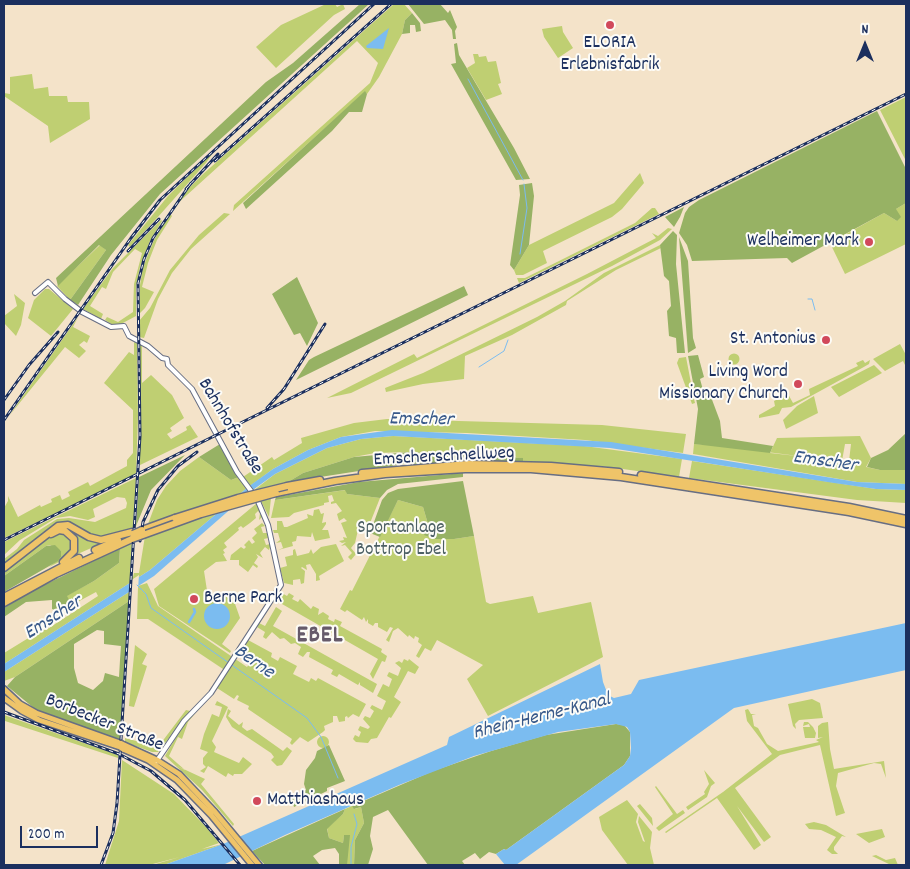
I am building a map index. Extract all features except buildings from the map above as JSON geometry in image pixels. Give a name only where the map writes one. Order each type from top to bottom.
[{"type":"highway","name":"Emscherschnellweg","points":[[4,603],[142,530],[224,502],[334,477],[411,467],[468,464],[542,465],[606,470],[849,507],[906,519]]},
{"type":"highway","name":"Emscherschnellweg","points":[[132,535],[219,508],[335,481],[394,474],[466,469],[531,469],[636,479],[849,512],[906,524]]},
{"type":"highway","points":[[4,570],[58,526],[68,525],[89,537],[101,540],[132,535]]},
{"type":"highway","points":[[4,570],[52,532],[65,531],[74,539],[74,552],[52,570]]},
{"type":"highway","points":[[4,597],[52,570],[132,535]]},
{"type":"main road","name":"Borbecker Straße","points":[[4,689],[20,704],[36,714],[122,746],[156,762],[227,830],[247,856]]},
{"type":"main road","name":"Borbecker Straße","points":[[6,700],[48,723],[122,746]]},
{"type":"main road","points":[[247,856],[252,865]]},
{"type":"main road","points":[[247,856],[258,865]]},
{"type":"street","name":"Bahnhofstraße","points":[[35,293],[48,282],[82,312],[111,327],[124,326],[129,336],[167,359],[168,364],[192,389],[237,472],[255,494],[268,525],[281,585],[211,693],[184,721],[156,762]]},
{"type":"green space","points":[[326,4],[335,4],[337,7],[343,4],[345,9],[334,15],[276,68],[256,47],[281,25]]},
{"type":"green space","points":[[360,4],[369,4],[160,194],[111,255],[78,305],[70,300],[106,250],[99,245],[58,286],[56,278],[266,82],[293,63]]},
{"type":"green space","points":[[394,4],[404,4],[412,13],[405,20],[402,34],[379,77],[367,94],[365,92],[233,211],[234,205],[370,83],[378,63],[357,41],[177,204],[202,175]]},
{"type":"green space","points":[[408,4],[440,4],[448,13],[450,10],[457,27],[455,31],[456,39],[453,39],[452,30],[445,20],[424,24]]},
{"type":"green space","points":[[412,13],[420,23],[421,31],[416,32],[415,25],[410,25],[410,33],[402,34],[405,20]]},
{"type":"green space","points":[[562,26],[563,32],[573,48],[558,58],[544,37],[542,29]]},
{"type":"green space","points":[[457,43],[459,55],[514,148],[530,179],[516,180],[451,64],[456,63],[454,44]]},
{"type":"green space","points":[[473,54],[478,54],[479,57],[486,56],[488,62],[496,61],[501,83],[498,84],[502,94],[486,100],[467,68],[475,63]]},
{"type":"green space","points":[[32,74],[34,89],[48,87],[49,96],[67,96],[68,102],[89,102],[90,119],[50,143],[48,126],[4,96],[4,93],[10,94],[10,77]]},
{"type":"green space","points":[[365,91],[367,94],[362,112],[349,112],[332,131],[246,209],[243,203]]},
{"type":"green space","points":[[906,97],[906,161],[880,110]]},
{"type":"green space","points":[[877,111],[906,169],[906,203],[896,209],[901,217],[897,221],[884,213],[792,263],[787,258],[692,261],[687,245],[679,233],[685,213],[689,207],[699,200]]},
{"type":"green space","points":[[215,150],[206,163],[130,247],[128,245],[168,196]]},
{"type":"green space","points":[[640,173],[644,183],[622,209],[612,217],[543,251],[547,263],[523,275],[516,275],[514,270],[529,245],[614,203]]},
{"type":"green space","points":[[532,183],[534,196],[529,245],[514,270],[510,265],[520,195],[519,185]]},
{"type":"green space","points":[[906,203],[906,244],[845,274],[830,243],[884,213],[897,221],[896,209]]},
{"type":"green space","points":[[684,207],[680,217],[674,227],[665,217]]},
{"type":"green space","points":[[652,208],[655,208],[659,214],[519,283],[517,278],[525,278],[635,223]]},
{"type":"green space","points":[[224,213],[230,214],[191,249],[172,273],[158,299],[144,338],[139,337],[139,321],[150,308],[170,270],[199,235]]},
{"type":"green space","points":[[170,214],[172,216],[157,240],[148,263],[142,287],[154,292],[145,308],[139,314],[143,267],[154,240]]},
{"type":"green space","points":[[161,220],[140,267],[136,287],[136,316],[121,324],[113,325],[105,320],[107,317],[118,322],[133,312],[134,284],[142,253],[135,249],[113,272],[106,289],[102,287],[90,306],[103,314],[101,319],[83,309],[113,268]]},
{"type":"green space","points":[[668,228],[672,229],[660,240],[612,266],[351,393],[327,398],[414,354],[417,358],[587,274],[656,238],[652,233],[658,236]]},
{"type":"green space","points":[[673,231],[677,235],[676,264],[685,353],[677,353],[676,338],[669,336],[667,311],[671,306],[669,281],[664,276],[660,245]]},
{"type":"green space","points":[[679,237],[688,261],[693,338],[696,348],[688,353]]},
{"type":"green space","points":[[100,245],[106,250],[70,300],[57,286]]},
{"type":"green space","points":[[660,245],[661,248],[616,270],[567,301],[566,305],[512,335],[465,356],[464,379],[423,384],[386,392],[385,388],[423,373],[537,317],[565,301],[604,273]]},
{"type":"green space","points":[[297,277],[318,323],[307,346],[300,333],[294,335],[272,294]]},
{"type":"green space","points":[[464,286],[468,295],[296,380],[309,360],[314,357]]},
{"type":"green space","points":[[45,289],[49,289],[73,309],[51,336],[28,318],[34,300]]},
{"type":"green space","points":[[14,294],[25,303],[21,325],[16,336],[4,323],[4,316],[17,306]]},
{"type":"green space","points":[[78,317],[73,327],[90,336],[87,343],[84,341],[79,345],[86,351],[79,358],[65,347],[9,416]]},
{"type":"green space","points":[[134,342],[137,343],[138,417],[136,475],[4,538],[4,508],[8,501],[8,496],[18,517],[40,505],[41,507],[52,502],[51,499],[60,495],[62,500],[70,496],[68,492],[88,482],[90,486],[127,466],[127,460],[133,453],[133,410],[104,383],[129,352],[134,355]]},
{"type":"green space","points":[[139,344],[142,345],[142,383],[151,375],[172,395],[184,418],[170,428],[172,431],[167,434],[171,439],[187,430],[186,427],[190,425],[198,437],[140,465]]},
{"type":"green space","points":[[900,344],[906,355],[906,367],[903,361],[885,371],[873,359]]},
{"type":"green space","points":[[734,353],[740,359],[734,365],[728,359]]},
{"type":"green space","points":[[698,355],[704,377],[700,379],[703,390],[708,389],[720,421],[722,438],[773,446],[770,453],[694,444],[698,409],[688,356]]},
{"type":"green space","points":[[686,357],[695,403],[692,404],[677,363],[679,358]]},
{"type":"green space","points":[[863,360],[865,363],[870,360],[869,364],[791,407],[782,408],[779,414],[759,418],[759,415],[775,406],[774,401],[788,394],[793,403],[810,395],[809,389],[858,366],[856,363]]},
{"type":"green space","points":[[874,365],[882,373],[839,397],[831,387]]},
{"type":"green space","points":[[814,396],[818,413],[786,429],[783,420],[797,406]]},
{"type":"green space","points":[[387,419],[602,425],[686,434],[683,453],[585,440],[467,433],[375,431],[341,437],[308,450],[273,469],[250,486],[243,477],[272,457],[274,460],[302,443],[301,438],[354,423]]},
{"type":"green space","points":[[906,433],[906,470],[880,470],[867,467],[871,458],[888,450]]},
{"type":"green space","points":[[393,436],[584,446],[682,459],[679,477],[609,467],[523,461],[522,458],[409,452],[375,453],[354,457],[303,473],[288,482],[253,491],[275,474],[327,448],[361,439]]},
{"type":"green space","points":[[860,436],[871,458],[866,467],[880,470],[906,470],[906,484],[857,482],[693,454],[694,444],[770,452],[777,438]],"holes":[[[845,444],[851,444],[849,461],[852,463],[804,457],[842,461]]]},
{"type":"green space","points":[[220,444],[239,477],[231,480],[199,457]]},
{"type":"green space","points":[[409,452],[523,458],[523,461],[404,464],[288,482],[303,473],[354,457]]},
{"type":"green space","points":[[185,455],[151,490],[136,526],[139,477]]},
{"type":"green space","points":[[199,457],[231,480],[239,477],[248,487],[150,570],[4,664],[4,653],[35,634],[38,629],[46,630],[98,596],[96,592],[72,605],[66,596],[94,581],[119,563],[120,548],[132,543],[130,576],[133,577],[134,573],[139,573],[145,536],[205,505],[148,524],[157,500],[166,486],[180,471]]},
{"type":"green space","points":[[692,461],[876,489],[906,490],[906,503],[857,500],[689,478]]},
{"type":"green space","points":[[463,473],[463,477],[398,484],[387,490],[380,498],[347,494],[345,490],[275,500],[276,497],[359,482]]},
{"type":"green space","points":[[136,478],[133,528],[98,537],[59,523],[4,564],[4,559],[17,549],[24,540],[57,519],[69,518],[95,522],[126,508],[125,498],[117,497],[93,509],[95,517],[88,520],[70,516],[56,518],[20,540],[4,555],[4,542]]},
{"type":"green space","points":[[463,481],[474,536],[435,539],[424,535],[428,524],[423,507],[398,500],[380,537],[370,533],[382,500],[388,493],[398,489]]},
{"type":"green space","points":[[346,490],[347,494],[380,498],[366,533],[358,530],[355,543],[351,548],[356,554],[351,560],[348,557],[352,553],[345,545],[341,546],[346,542],[342,543],[339,541],[344,540],[343,537],[347,538],[341,523],[347,521],[344,518],[339,521],[337,514],[342,511],[336,503],[331,504],[334,501],[332,495],[328,496],[329,502],[324,503],[324,505],[294,513],[289,517],[271,518],[275,500]]},
{"type":"green space","points":[[271,498],[269,517],[261,501]]},
{"type":"green space","name":"Sportanlage Bottrop Ebel","points":[[398,500],[423,507],[428,524],[424,534],[454,539],[474,536],[486,602],[490,604],[533,596],[538,613],[591,602],[603,657],[488,716],[467,679],[483,665],[437,640],[431,651],[425,648],[419,658],[416,656],[422,645],[418,642],[419,638],[415,636],[414,639],[409,635],[408,637],[398,628],[393,631],[389,642],[386,640],[393,628],[390,627],[387,632],[378,627],[378,623],[375,623],[373,626],[368,623],[368,619],[366,622],[364,617],[362,620],[347,610],[345,612],[340,609],[350,590],[352,591]]},
{"type":"green space","name":"Berne Park","points":[[257,503],[263,516],[259,520],[260,513],[258,511],[255,514],[256,518],[243,528],[241,526],[238,528],[239,530],[224,543],[227,547],[223,550],[225,553],[223,554],[227,561],[216,562],[204,571],[208,597],[225,596],[234,601],[240,618],[222,644],[231,651],[230,653],[159,606],[154,589]]},
{"type":"green space","points":[[319,509],[321,514],[324,513],[322,523],[326,522],[322,530],[328,530],[330,538],[315,541],[312,532],[311,537],[297,536],[296,541],[292,542],[293,546],[278,550],[283,548],[281,542],[276,543],[280,540],[278,533],[274,533],[273,530],[277,530],[277,521],[282,521],[284,527],[287,527],[308,518],[307,514],[313,516],[314,510]]},
{"type":"green space","points":[[262,523],[265,526],[261,527],[263,533],[267,533],[268,538],[264,539],[266,545],[270,544],[270,547],[269,550],[265,547],[260,553],[263,558],[256,554],[258,557],[254,563],[258,566],[257,568],[253,565],[248,572],[239,565],[239,560],[230,560],[231,555],[241,547],[244,549],[246,547],[244,545],[249,540],[252,544],[255,542],[252,538],[257,533],[254,529]]},
{"type":"green space","points":[[64,526],[107,541],[71,557],[76,541]]},
{"type":"green space","points":[[59,531],[72,537],[73,550],[61,561],[49,567],[61,557],[61,551],[50,545],[46,546],[4,576],[4,573],[51,535]]},
{"type":"green space","points":[[336,544],[344,561],[319,576],[320,580],[316,581],[316,574],[310,564],[306,565],[307,570],[301,568],[305,571],[304,583],[301,584],[300,579],[293,580],[293,585],[284,583],[280,568],[287,566],[285,557],[293,555],[293,550],[295,549],[297,556],[309,553],[311,549],[313,554],[321,547]]},
{"type":"green space","points":[[55,545],[61,551],[61,557],[58,561],[4,592],[4,576],[46,546]]},
{"type":"green space","points":[[120,548],[119,563],[94,581],[67,596],[72,605],[60,612],[52,609],[52,600],[26,602],[4,617],[4,608],[30,592]]},
{"type":"green space","points":[[147,583],[158,606],[247,667],[253,659],[241,650],[248,640],[272,653],[271,657],[278,661],[280,657],[297,666],[293,674],[309,682],[311,678],[316,681],[318,678],[366,704],[359,717],[353,714],[348,718],[347,716],[345,717],[345,721],[339,722],[337,716],[333,716],[333,722],[324,726],[325,730],[323,732],[308,742],[300,737],[292,745],[290,743],[292,739],[248,709],[249,706],[237,700],[239,696],[237,695],[234,699],[217,688],[226,671],[148,619],[137,619],[138,586]]},
{"type":"green space","points":[[129,592],[129,601],[15,677],[4,681],[4,672]]},
{"type":"green space","points":[[280,592],[287,596],[289,593],[294,596],[292,599],[298,602],[300,599],[311,609],[313,606],[319,609],[318,615],[323,612],[329,616],[328,619],[334,622],[335,619],[342,622],[340,626],[382,649],[381,652],[387,656],[385,662],[382,661],[373,679],[370,674],[378,659],[275,600]]},
{"type":"green space","points":[[129,601],[120,740],[72,725],[35,709],[7,686],[15,677]],"holes":[[[97,630],[104,631],[104,644],[121,646],[119,677],[105,673],[103,681],[93,690],[78,683],[74,668],[74,644]]]},
{"type":"green space","points":[[276,607],[282,611],[273,626],[377,684],[373,693],[360,685],[360,682],[358,685],[339,674],[337,677],[331,674],[333,670],[309,657],[310,652],[307,652],[303,657],[298,654],[301,647],[295,643],[291,644],[284,638],[280,639],[272,632],[266,639],[263,637],[265,632],[257,627],[259,623],[265,626]]},
{"type":"green space","points":[[135,645],[147,654],[142,664],[147,666],[134,707],[129,706]]},
{"type":"green space","points":[[404,659],[408,661],[409,659],[419,667],[415,674],[408,671],[394,697],[401,702],[391,718],[389,717],[377,738],[371,739],[368,743],[356,742],[353,739],[355,735],[359,737],[361,732],[358,730],[360,726],[368,729],[370,727],[363,719],[365,716],[370,718],[374,711],[370,708],[372,705],[382,710],[386,701],[377,696],[383,684],[389,687],[392,679],[387,676],[389,672],[398,676],[401,668],[395,663],[399,661],[402,663]]},
{"type":"green space","points":[[812,699],[820,703],[823,718],[799,720],[795,724],[796,729],[793,726],[788,704]]},
{"type":"green space","points":[[217,701],[228,707],[212,741],[216,747],[214,752],[239,763],[243,757],[252,764],[242,774],[234,774],[233,776],[228,773],[226,777],[208,766],[204,773],[200,771],[206,767],[203,764],[203,758],[208,752],[200,749],[204,734],[212,714],[219,717],[222,707],[215,705]]},
{"type":"green space","points":[[202,705],[188,722],[182,739],[178,737],[169,756],[184,769],[205,779],[201,784],[234,824],[233,826],[202,790],[165,756],[185,722]]},
{"type":"green space","points":[[228,709],[231,711],[228,716],[239,725],[243,722],[242,727],[247,731],[252,729],[283,751],[287,747],[292,751],[282,765],[277,766],[271,760],[274,757],[271,753],[232,727],[226,717]]},
{"type":"green space","points":[[748,709],[751,714],[756,714],[752,715],[754,726],[758,728],[767,744],[778,751],[819,742],[816,740],[823,737],[818,738],[818,726],[828,722],[834,769],[884,761],[886,778],[881,764],[874,763],[838,773],[836,786],[845,813],[836,816],[820,745],[780,755],[735,788],[771,837],[764,842],[737,806],[761,845],[754,850],[717,798],[666,833],[772,754],[747,721],[745,710]]},
{"type":"green space","points":[[186,710],[190,711],[158,752],[152,752],[125,742],[125,738],[158,747]]},
{"type":"green space","points":[[4,715],[118,755],[118,758],[5,721],[4,725]]},
{"type":"green space","points":[[804,722],[808,722],[813,727],[816,733],[815,738],[805,738],[803,727],[810,727],[809,724],[803,726]]},
{"type":"green space","points":[[616,724],[624,725],[630,732],[630,756],[624,765],[506,850],[504,849],[496,854],[489,852],[480,859],[475,853],[462,861],[465,865],[428,865],[388,810],[373,817],[370,836],[373,849],[368,865],[354,865],[355,840],[364,823],[361,807],[354,809],[352,806],[433,771],[491,751],[546,735]]},
{"type":"green space","points":[[323,736],[329,742],[323,748],[317,742]]},
{"type":"green space","points":[[329,745],[345,781],[327,788],[327,791],[294,807],[291,797],[306,790],[304,784],[306,770],[315,758],[317,751]]},
{"type":"green space","points":[[122,760],[174,794],[219,843],[202,849],[223,844],[164,865],[152,865],[180,857],[149,865],[105,865],[119,821]]},
{"type":"green space","points":[[704,770],[715,783],[711,786],[707,797],[688,810],[686,807],[705,794],[704,792],[709,784]]},
{"type":"green space","points":[[656,786],[677,814],[683,810],[685,813],[659,831],[656,828],[673,814]]},
{"type":"green space","points":[[627,800],[638,814],[636,822],[643,841],[645,842],[638,822],[639,816],[652,832],[650,848],[654,865],[628,865],[602,830],[599,817]]},
{"type":"green space","points":[[640,804],[652,818],[653,826],[637,806]]},
{"type":"green space","points":[[352,806],[355,809],[361,807],[364,823],[355,840],[354,865],[347,865],[344,835],[343,843],[329,838],[327,828],[343,814],[345,809]]},
{"type":"green space","points":[[345,809],[343,814],[327,829],[329,838],[343,843],[344,835],[350,835],[347,865],[339,865],[339,854],[335,848],[322,850],[313,856],[320,865],[265,865],[252,851]]},
{"type":"green space","points":[[814,822],[826,825],[846,837],[842,836],[834,847],[838,854],[832,854],[827,850],[836,837],[821,830],[809,829],[805,824]]},
{"type":"green space","points":[[882,829],[885,837],[869,843],[856,834]]},
{"type":"green space","points":[[876,855],[886,860],[895,858],[898,865],[891,865],[872,856]]},
{"type":"water","points":[[389,28],[383,49],[367,48],[366,46]]},
{"type":"water","points":[[392,430],[611,442],[857,482],[906,484],[906,490],[876,489],[610,448],[393,436],[361,439],[327,448],[275,474],[250,492],[154,576],[4,672],[4,664],[150,570],[248,487],[273,469],[308,450],[341,437]]},
{"type":"water","points":[[217,603],[226,607],[230,616],[226,625],[217,629],[208,625],[204,616],[208,607]]},
{"type":"water","name":"Rhein-Herne-Kanal","points":[[906,623],[906,670],[734,708],[516,865],[505,865],[496,854],[504,849],[506,850],[624,765],[630,756],[631,748],[630,732],[627,727],[616,724],[558,732],[474,756],[399,785],[285,835],[223,865],[164,865],[223,844],[447,745],[449,737],[600,664],[603,682],[608,695],[614,698],[631,694],[639,680]]},
{"type":"pier","points":[[139,575],[138,589],[129,595],[130,581]]},
{"type":"waterway","points":[[468,79],[523,180]]},
{"type":"waterway","points":[[520,254],[527,208],[524,184]]},
{"type":"waterway","points":[[808,299],[812,299],[815,310]]},
{"type":"waterway","points":[[479,367],[504,351],[508,340]]},
{"type":"waterway","name":"Berne","points":[[137,585],[146,594],[151,608],[307,718],[321,737],[338,778]]},
{"type":"waterway","points":[[189,622],[195,612],[194,609]]},
{"type":"waterway","name":"Berne","points":[[351,865],[351,847],[357,824],[354,814]]},
{"type":"railway","points":[[4,420],[131,238],[160,200],[374,4]]},
{"type":"railway","points":[[215,161],[391,4]]},
{"type":"railway","points":[[4,540],[906,94]]},
{"type":"railway","points":[[186,189],[218,154]]},
{"type":"railway","points":[[101,865],[113,833],[117,803],[140,436],[138,283],[144,259],[153,238],[191,183]]},
{"type":"railway","points":[[128,251],[159,219]]},
{"type":"railway","points":[[267,408],[284,389],[325,324]]},
{"type":"railway","points":[[4,400],[29,365],[58,332]]},
{"type":"railway","points":[[140,541],[143,522],[158,490],[178,466],[197,452]]},
{"type":"railway","points":[[4,712],[119,754],[151,771],[185,800],[240,865]]},
{"type":"place","name":"ELORIA Erlebnisfabrik","points":[[610,25]]},
{"type":"place","name":"Welheimer Mark","points":[[869,242]]},
{"type":"place","name":"St. Antonius","points":[[826,340]]},
{"type":"place","name":"Living Word Missionary Church","points":[[798,384]]},
{"type":"place","name":"Berne Park","points":[[194,599]]},
{"type":"place","name":"Matthiashaus","points":[[257,801]]},
{"type":"district","name":"EBEL","points":[[320,638]]},
{"type":"water label","name":"Emscher","points":[[421,421]]},
{"type":"water label","name":"Emscher","points":[[825,463]]},
{"type":"water label","name":"Emscher","points":[[54,619]]}]
